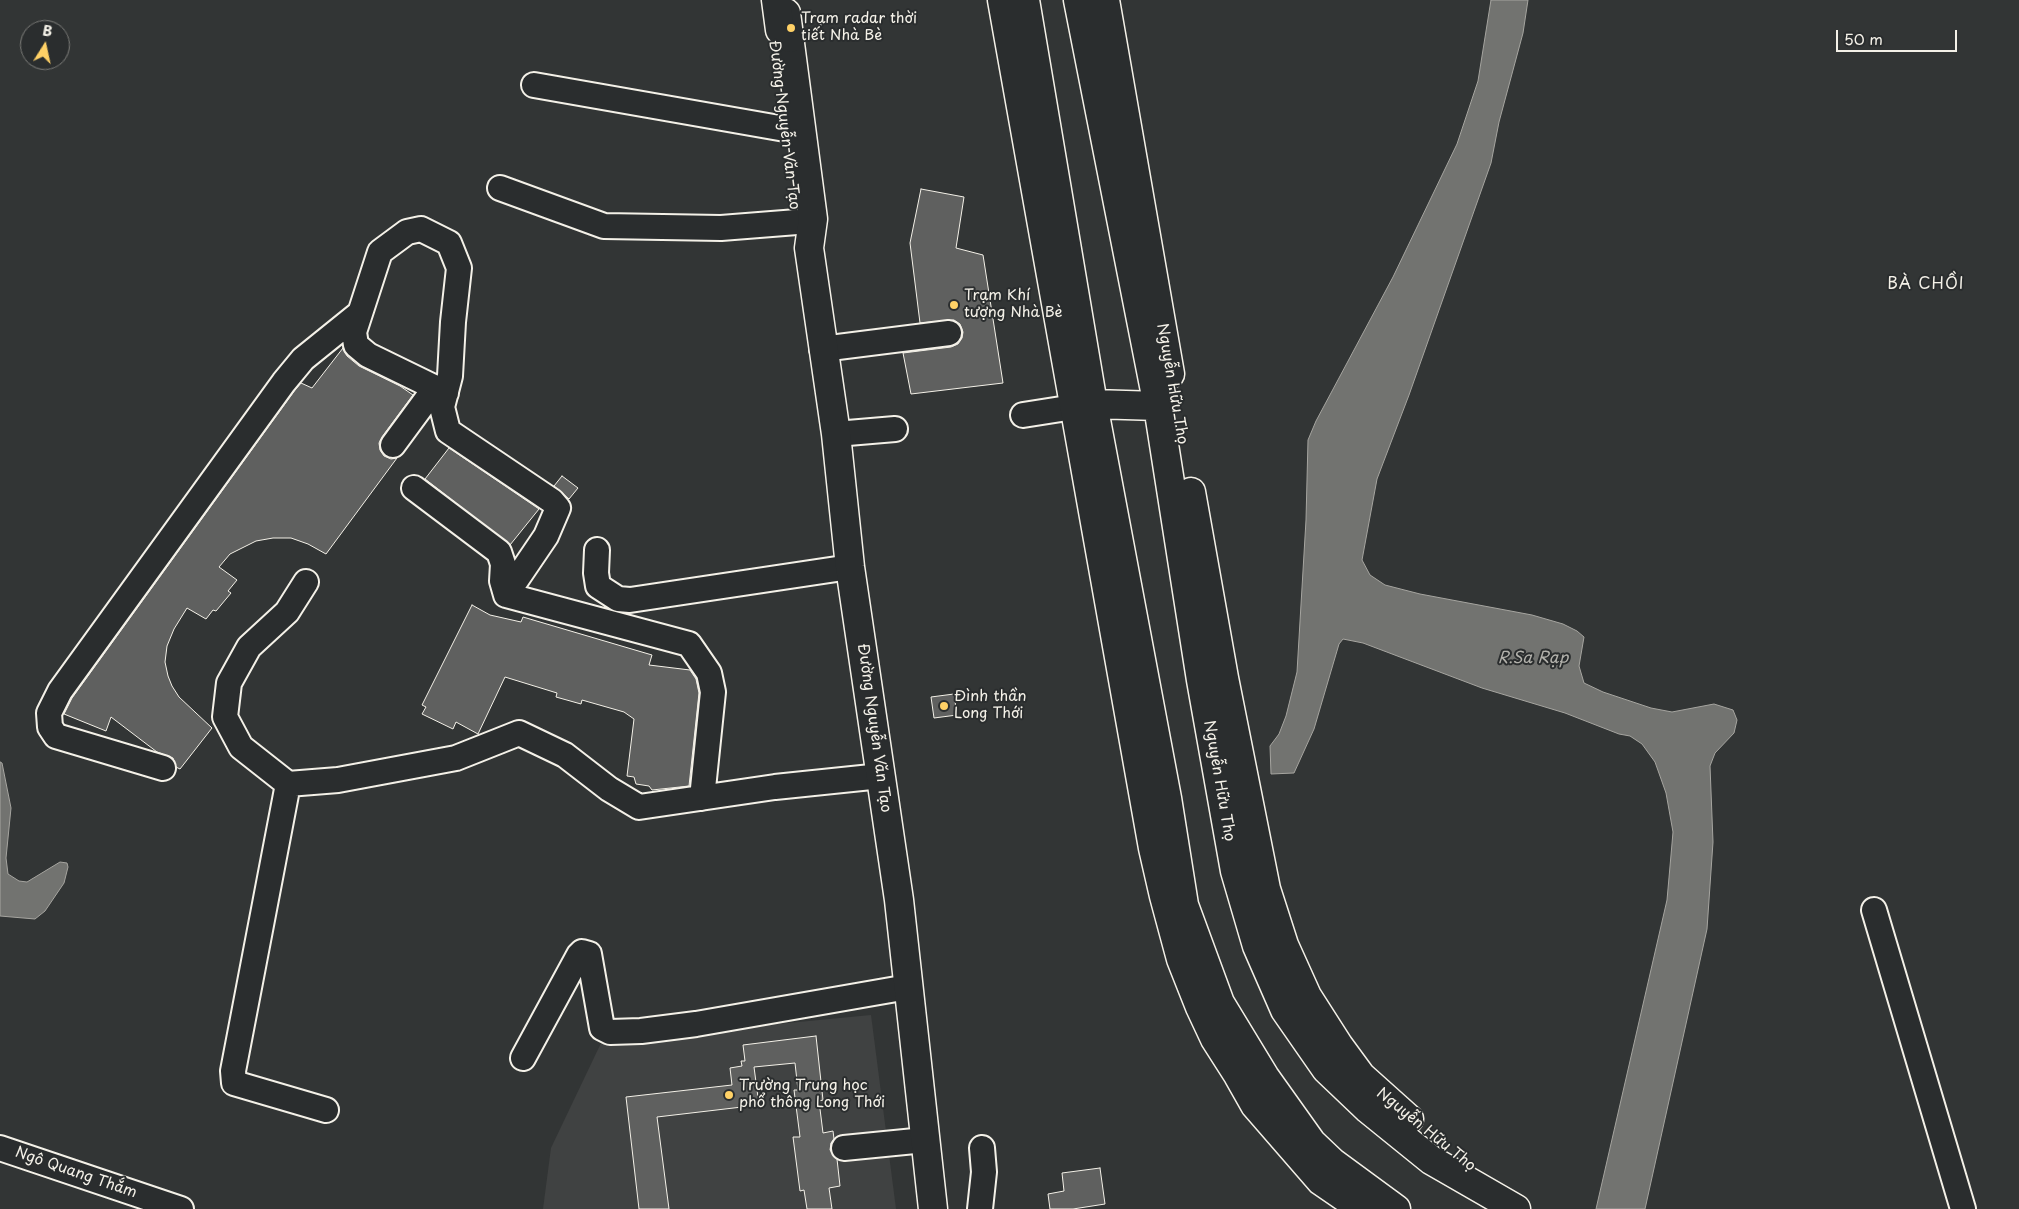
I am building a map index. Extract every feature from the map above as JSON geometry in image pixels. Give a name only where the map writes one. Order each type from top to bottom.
[{"type":"main road","name":"Đường Nguyễn Văn Tạo","points":[[768,0],[797,222],[809,248]]},
{"type":"main road","points":[[776,0],[780,30],[790,38]]},
{"type":"main road","name":"Đường Nguyễn Văn Tạo","points":[[784,0],[813,219],[809,248],[822,349],[836,434],[850,567],[898,900],[933,1209]]},
{"type":"main road","points":[[1002,0],[1102,508],[1164,896],[1181,959],[1200,1008],[1215,1039],[1255,1105],[1321,1181],[1362,1209]]},
{"type":"main road","points":[[1025,0],[1083,406]]},
{"type":"main road","name":"Nguyễn Hữu Thọ","points":[[1078,0],[1127,187],[1213,679],[1235,871],[1257,946],[1285,1010],[1326,1069],[1368,1109],[1431,1160],[1511,1206]]},
{"type":"main road","name":"Nguyễn Hữu Thọ","points":[[1106,0],[1127,187],[1158,406],[1213,679]]},
{"type":"main road","points":[[1083,406],[1158,406]]},
{"type":"main road","points":[[1102,508],[1166,788],[1184,905],[1220,1003],[1265,1077],[1312,1143],[1332,1162],[1396,1209]]},
{"type":"street","points":[[534,85],[785,129]]},
{"type":"street","points":[[500,188],[604,226],[721,228],[797,222]]},
{"type":"street","points":[[393,445],[440,391],[450,376],[459,268],[448,244],[421,229],[407,232],[380,252],[354,332],[356,345],[368,355],[440,391]]},
{"type":"street","points":[[163,768],[56,736],[50,727],[49,713],[60,691],[284,382],[302,359],[360,313]]},
{"type":"street","points":[[822,349],[948,333]]},
{"type":"street","points":[[440,391],[448,430],[552,501],[558,508],[546,536],[506,595]]},
{"type":"street","points":[[1023,415],[1083,406]]},
{"type":"street","points":[[836,434],[895,429]]},
{"type":"street","points":[[414,488],[499,552],[503,564],[502,581],[506,595]]},
{"type":"street","points":[[597,550],[596,572],[598,586],[618,599],[630,600],[850,567]]},
{"type":"street","points":[[306,582],[287,612],[249,647],[230,683],[225,717],[241,747],[288,784],[338,780],[456,758],[519,733],[565,755],[609,789],[639,807],[775,787],[881,776]]},
{"type":"street","points":[[506,595],[689,644],[709,673],[713,692],[702,798]]},
{"type":"street","points":[[288,784],[233,1071],[234,1083],[326,1110]]},
{"type":"street","points":[[1874,910],[1963,1209]]},
{"type":"street","points":[[523,1058],[582,952],[589,954],[602,1028],[610,1032],[641,1031],[696,1024],[908,987]]},
{"type":"street","points":[[844,1148],[925,1140]]},
{"type":"street","name":"Ngô Quang Thắm","points":[[0,1148],[181,1209]]},
{"type":"street","points":[[980,1209],[984,1172],[982,1148]]},
{"type":"shaded area","name":"Trường Trung học phổ thông Long Thới","points":[[871,1015],[896,1209],[543,1209],[551,1148],[602,1041]]},
{"type":"water","name":"R.Sa Rạp","points":[[1491,0],[1528,0],[1523,33],[1499,122],[1491,163],[1409,395],[1377,479],[1362,560],[1370,575],[1385,585],[1420,594],[1532,615],[1563,624],[1577,631],[1584,637],[1579,666],[1584,683],[1603,692],[1651,708],[1672,712],[1714,704],[1733,710],[1737,720],[1734,733],[1715,753],[1710,766],[1713,842],[1707,929],[1645,1209],[1596,1209],[1667,900],[1673,832],[1666,793],[1655,762],[1642,744],[1630,736],[1619,734],[1565,713],[1482,688],[1363,643],[1343,639],[1339,644],[1314,729],[1294,773],[1271,774],[1270,746],[1279,734],[1286,716],[1297,672],[1306,520],[1308,440],[1316,421],[1393,277],[1457,144],[1478,81]]},
{"type":"water","points":[[0,762],[2,763],[11,808],[6,858],[8,874],[19,881],[27,882],[60,862],[67,863],[68,867],[64,883],[45,911],[35,919],[0,916]]},
{"type":"building","name":"Trạm Khí tượng Nhà Bè","points":[[921,189],[964,197],[956,248],[983,255],[1003,383],[911,394],[903,353],[951,347],[958,344],[963,332],[960,324],[954,320],[920,323],[910,243]]},
{"type":"building","points":[[343,348],[347,356],[359,366],[400,386],[413,395],[379,443],[380,450],[384,456],[391,459],[397,458],[326,554],[308,544],[291,538],[273,538],[256,541],[230,554],[219,567],[237,580],[228,591],[231,593],[216,611],[213,610],[206,619],[187,608],[174,629],[167,646],[165,662],[172,686],[179,697],[212,728],[180,769],[176,767],[173,758],[157,752],[111,717],[106,731],[64,714],[72,698],[295,390],[301,383],[312,388]]},
{"type":"building","points":[[449,448],[539,509],[510,545],[425,479]]},
{"type":"building","points":[[562,476],[578,488],[569,499],[554,486]]},
{"type":"building","points":[[472,605],[490,615],[521,622],[523,617],[652,655],[649,665],[690,670],[696,679],[699,693],[689,786],[652,790],[649,786],[636,784],[634,777],[627,776],[634,719],[624,712],[582,700],[581,704],[556,697],[557,693],[505,677],[478,734],[456,722],[453,729],[422,714],[426,707],[422,705]]},
{"type":"building","name":"Đình thần Long Thới","points":[[954,694],[957,715],[934,718],[931,697]]},
{"type":"building","points":[[816,1036],[823,1100],[819,1101],[823,1133],[833,1131],[834,1139],[830,1150],[837,1159],[840,1186],[829,1188],[832,1209],[807,1209],[804,1190],[800,1191],[793,1137],[800,1137],[794,1090],[798,1090],[795,1063],[754,1067],[759,1105],[657,1117],[669,1209],[639,1209],[626,1097],[732,1085],[730,1068],[742,1066],[741,1061],[745,1061],[743,1045]]},
{"type":"building","points":[[1100,1168],[1105,1204],[1073,1209],[1050,1209],[1048,1194],[1064,1191],[1062,1173]]},
{"type":"place","name":"Trạm radar thời tiết Nhà Bè","points":[[791,28]]},
{"type":"place","name":"Trạm Khí tượng Nhà Bè","points":[[954,305]]},
{"type":"place","name":"Đình thần Long Thới","points":[[944,706]]},
{"type":"place","name":"Trường Trung học phổ thông Long Thới","points":[[729,1095]]},
{"type":"district","name":"BÀ CHỒI","points":[[1926,285]]}]
